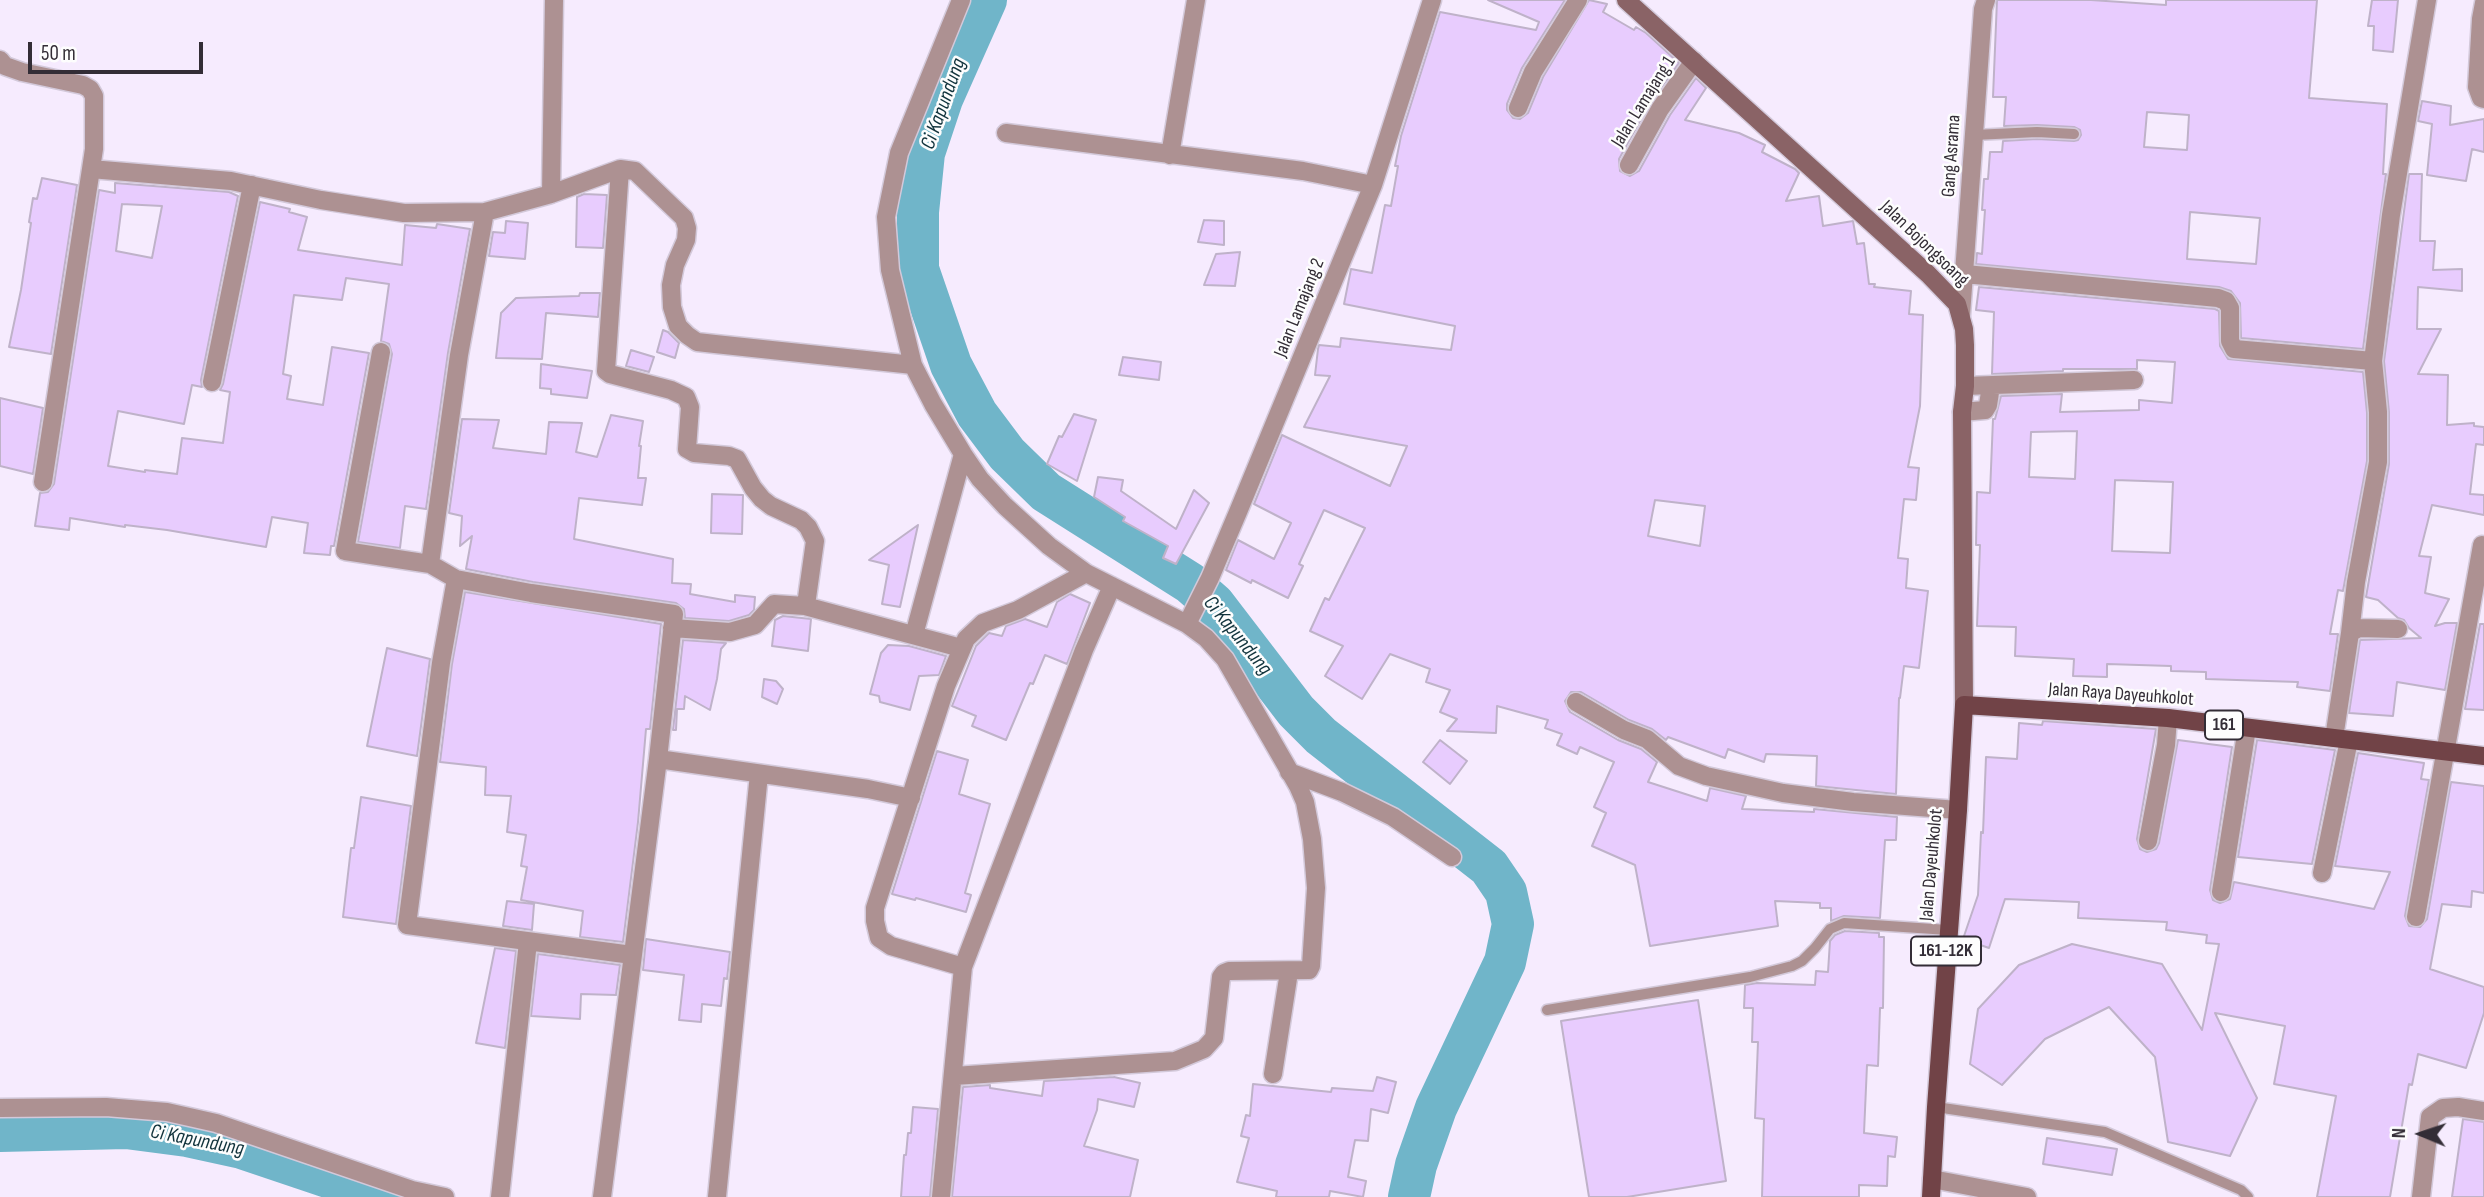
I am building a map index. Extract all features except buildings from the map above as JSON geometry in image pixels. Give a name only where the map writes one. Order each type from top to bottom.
[{"type":"main road","name":"Jalan Bojongsoang","points":[[1626,0],[1928,274],[1952,298],[1961,315],[1965,345],[1962,412],[1964,705]]},
{"type":"main road","name":"Jalan Raya Dayeuhkolot","points":[[1964,705],[2168,718],[2484,756]]},
{"type":"main road","name":"Jalan Dayeuhkolot","points":[[1932,1188],[1964,705]]},
{"type":"street","points":[[551,194],[554,0]]},
{"type":"street","points":[[954,1076],[1175,1061],[1204,1049],[1214,1038],[1221,977],[1224,973],[1305,972],[1311,966],[1316,888],[1312,839],[1305,802],[1225,659],[1190,618],[1086,573],[1049,546],[1005,506],[980,479],[963,454],[933,404],[914,365],[890,270],[886,217],[899,153],[961,0]]},
{"type":"street","points":[[1170,155],[1196,0]]},
{"type":"street","name":"Jalan Lamajang 2","points":[[1190,618],[1210,578],[1373,185],[1432,0]]},
{"type":"street","points":[[1518,107],[1533,72],[1578,0]]},
{"type":"street","points":[[2322,873],[2341,739],[2356,582],[2378,462],[2374,361],[2391,215],[2427,0]]},
{"type":"street","name":"Gang Asrama","points":[[1961,315],[1984,3]]},
{"type":"street","points":[[2484,3],[2477,87],[2480,98],[2484,99]]},
{"type":"street","points":[[0,60],[5,66],[22,72],[83,85],[90,89],[94,96],[94,149],[43,482]]},
{"type":"street","name":"Jalan Lamajang 1","points":[[1629,165],[1660,109],[1694,61]]},
{"type":"street","points":[[1006,133],[1303,171],[1373,185]]},
{"type":"street","points":[[91,169],[231,181],[321,200],[404,213],[485,212],[551,194],[620,169],[635,171],[684,218],[686,240],[671,285],[672,307],[678,326],[687,335],[697,341],[715,344],[914,365]]},
{"type":"street","points":[[620,169],[606,371],[686,397],[690,407],[687,449],[694,453],[737,459],[762,499],[801,520],[808,527],[815,541],[804,606]]},
{"type":"street","points":[[212,382],[251,185]]},
{"type":"street","points":[[430,564],[459,355],[485,212]]},
{"type":"street","points":[[1965,274],[2218,298],[2226,301],[2230,308],[2230,341],[2234,349],[2374,361]]},
{"type":"street","points":[[381,352],[345,551],[430,564],[456,579],[545,596],[674,614],[602,1197]]},
{"type":"street","points":[[1965,386],[2134,380]]},
{"type":"street","points":[[1962,412],[1986,410],[1991,386]]},
{"type":"street","points":[[914,635],[963,454]]},
{"type":"street","points":[[2416,917],[2482,545]]},
{"type":"street","points":[[964,967],[891,946],[879,938],[875,922],[876,908],[966,639],[983,623],[1017,610],[1086,573]]},
{"type":"street","points":[[456,579],[441,663],[407,925],[632,955]]},
{"type":"street","points":[[941,1197],[964,967],[1084,650],[1112,586]]},
{"type":"street","points":[[672,628],[730,632],[755,625],[774,604],[804,606],[961,648]]},
{"type":"street","points":[[2350,633],[2359,628],[2398,629]]},
{"type":"street","points":[[1576,702],[1625,730],[1647,739],[1679,766],[1706,776],[1783,793],[1842,801],[1958,810]]},
{"type":"street","points":[[2148,841],[2166,745],[2168,718]]},
{"type":"street","points":[[2221,892],[2247,728]]},
{"type":"street","points":[[658,759],[868,789],[911,798]]},
{"type":"street","points":[[1289,772],[1342,792],[1393,817],[1452,857]]},
{"type":"street","points":[[717,1197],[760,774]]},
{"type":"street","points":[[500,1197],[528,942]]},
{"type":"street","points":[[1273,1074],[1289,972]]},
{"type":"street","points":[[0,1108],[106,1107],[167,1112],[216,1123],[412,1191],[445,1197]]},
{"type":"street","points":[[2421,1197],[2430,1117],[2443,1108],[2484,1111]]},
{"type":"street","points":[[1932,1188],[2027,1197]]},
{"type":"lane","points":[[1974,135],[2037,132],[2074,134]]},
{"type":"lane","points":[[1547,1010],[1750,977],[1793,966],[1815,948],[1830,929],[1844,923],[1948,930]]},
{"type":"lane","points":[[1936,1107],[1979,1111],[2105,1132],[2241,1189],[2248,1197]]},
{"type":"waterway","name":"Ci Kapundung","points":[[986,0],[942,99],[924,153],[918,212],[918,269],[951,365],[977,414],[1007,454],[1046,492],[1190,583],[1214,604],[1296,711],[1321,736],[1489,867],[1506,892],[1513,924],[1505,962],[1436,1108],[1416,1165],[1409,1197]]},
{"type":"waterway","name":"Ci Kapundung","points":[[0,1131],[126,1128],[187,1136],[242,1148],[387,1197]]}]
